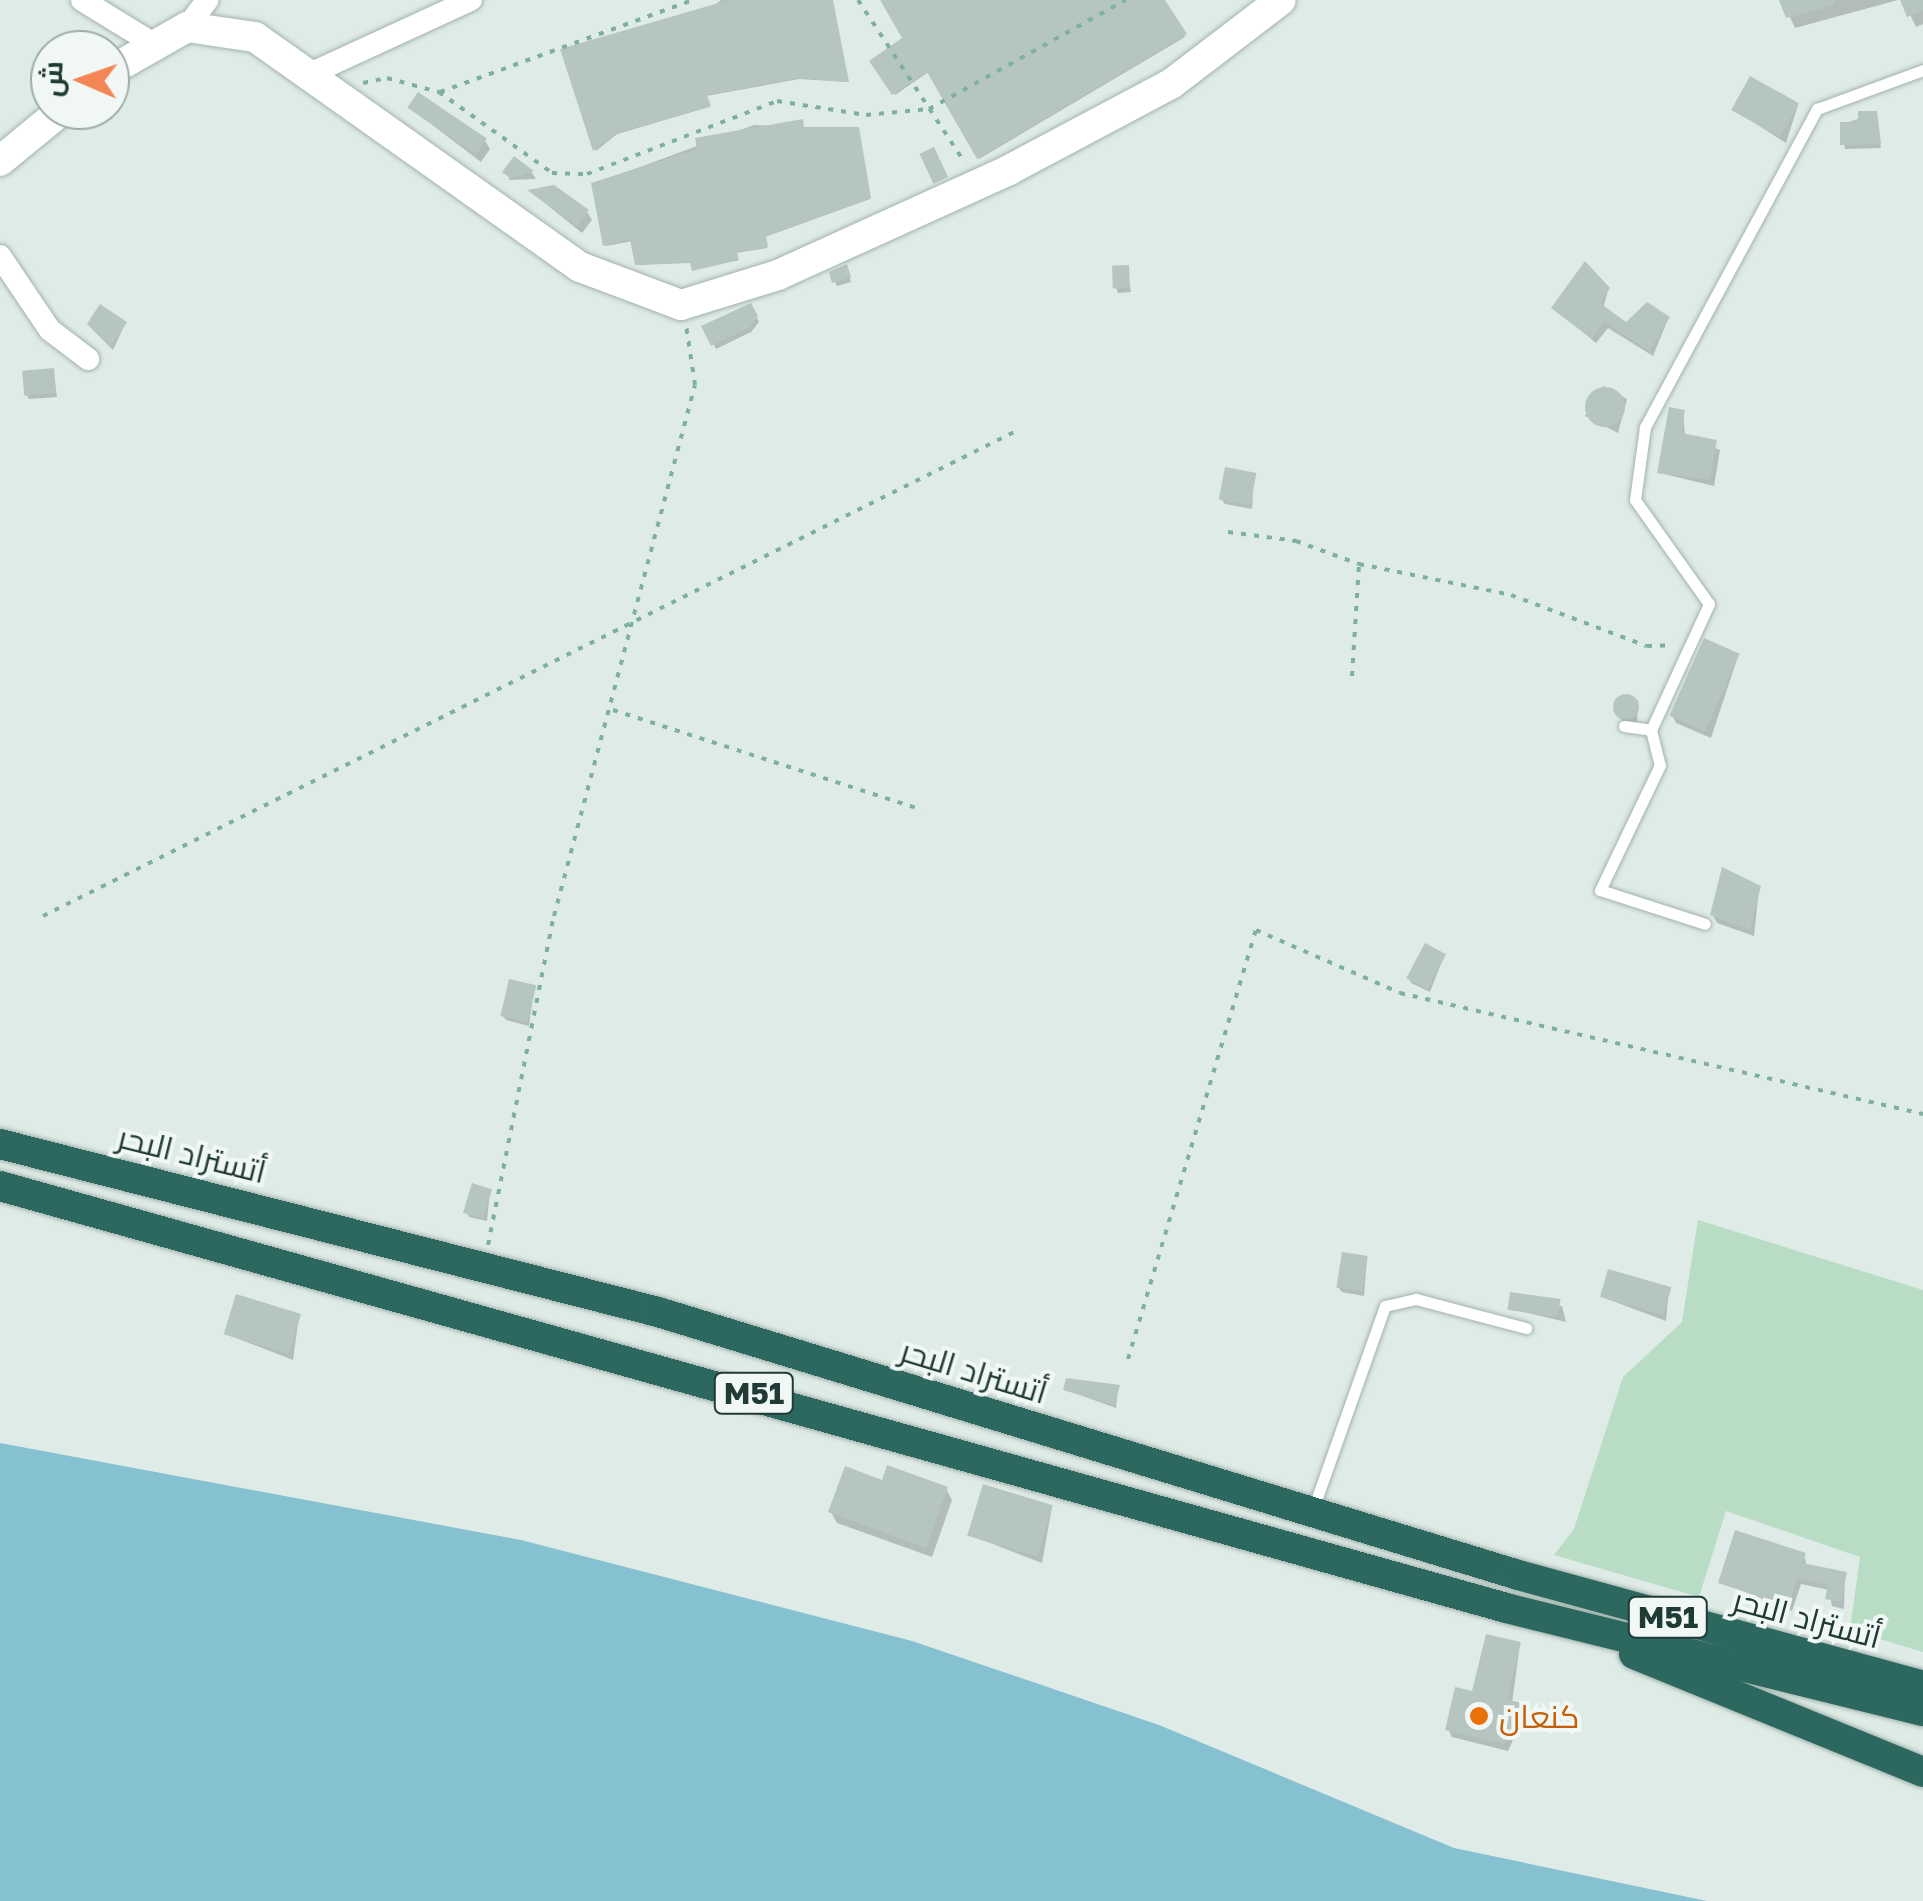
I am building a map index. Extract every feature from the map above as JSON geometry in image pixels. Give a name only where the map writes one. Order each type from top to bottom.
[{"type":"highway","name":"أتستراد البحر","points":[[0,1140],[716,1328],[1816,1671],[1923,1686]]},
{"type":"highway","name":"M51","points":[[0,1186],[651,1364],[1547,1618],[1923,1772]]},
{"type":"highway","points":[[651,1364],[666,1348],[670,1316]]},
{"type":"highway","points":[[696,1377],[716,1328]]},
{"type":"highway","points":[[1506,1608],[1518,1575]]},
{"type":"highway","points":[[1547,1618],[1816,1671],[1923,1711]]},
{"type":"main road","points":[[130,55],[148,41],[187,27],[255,37],[312,73],[580,267],[681,305],[778,275],[978,182],[1171,84],[1281,0]]},
{"type":"main road","points":[[0,161],[38,130]]},
{"type":"street","points":[[82,0],[148,41]]},
{"type":"street","points":[[187,27],[207,0]]},
{"type":"street","points":[[312,73],[471,0]]},
{"type":"street","points":[[0,256],[50,330],[88,358]]},
{"type":"lane","points":[[1705,924],[1600,890],[1660,764],[1651,730],[1709,604],[1635,500],[1645,427],[1816,108],[1923,70]]},
{"type":"lane","points":[[1624,726],[1651,730]]},
{"type":"lane","points":[[1312,1511],[1385,1306],[1416,1299],[1526,1328]]},
{"type":"path","points":[[440,92],[693,0]]},
{"type":"path","points":[[858,0],[978,182]]},
{"type":"path","points":[[342,95],[387,78],[440,92],[552,172],[570,173],[777,102],[866,115],[929,108],[1126,0]]},
{"type":"path","points":[[484,1264],[554,916],[640,610],[695,385],[681,305]]},
{"type":"path","points":[[43,916],[640,610],[1018,430]]},
{"type":"path","points":[[1228,532],[1296,541],[1359,564],[1512,595],[1686,651]]},
{"type":"path","points":[[1352,676],[1359,564]]},
{"type":"path","points":[[613,710],[922,810]]},
{"type":"path","points":[[1128,1359],[1256,930],[1400,993],[1923,1114]]},
{"type":"green space","points":[[1698,1220],[1923,1290],[1923,1652],[1850,1630],[1860,1557],[1726,1511],[1699,1597],[1554,1555],[1574,1529],[1623,1377],[1682,1322]]},
{"type":"water","points":[[0,1443],[521,1540],[912,1641],[1159,1725],[1454,1848],[1707,1901],[0,1901]]},
{"type":"building","points":[[729,0],[833,0],[849,82],[797,78],[707,95],[711,106],[616,133],[593,151],[560,49]]},
{"type":"building","points":[[880,0],[1165,0],[1187,34],[977,159],[927,72],[892,95],[869,61],[902,38]]},
{"type":"building","points":[[1779,0],[1835,0],[1835,5],[1786,18]]},
{"type":"building","points":[[1900,0],[1923,0],[1923,11],[1907,17]]},
{"type":"building","points":[[1750,76],[1799,103],[1780,137],[1731,110]]},
{"type":"building","points":[[418,92],[487,138],[476,154],[407,108]]},
{"type":"building","points":[[1858,111],[1877,111],[1881,144],[1840,145],[1840,122],[1858,122]]},
{"type":"building","points":[[803,119],[804,127],[859,127],[871,198],[766,236],[768,247],[737,252],[739,260],[692,271],[690,262],[635,265],[630,240],[603,246],[591,183],[697,149],[695,138]]},
{"type":"building","points":[[934,147],[948,177],[933,184],[919,154]]},
{"type":"building","points":[[514,156],[534,171],[511,179],[502,172]]},
{"type":"building","points":[[554,185],[589,210],[577,226],[527,190]]},
{"type":"building","points":[[1585,261],[1610,288],[1600,303],[1626,322],[1647,302],[1670,317],[1649,351],[1604,322],[1592,339],[1551,308]]},
{"type":"building","points":[[847,264],[851,277],[832,283],[829,272]]},
{"type":"building","points":[[1129,265],[1130,288],[1113,289],[1112,266]]},
{"type":"building","points":[[751,303],[758,316],[749,328],[711,346],[701,326]]},
{"type":"building","points":[[100,304],[127,322],[110,347],[87,324]]},
{"type":"building","points":[[54,368],[56,393],[24,396],[22,371]]},
{"type":"building","points":[[1605,387],[1619,393],[1625,407],[1619,421],[1605,427],[1591,421],[1585,407],[1591,393]]},
{"type":"building","points":[[1669,407],[1685,410],[1681,433],[1717,440],[1710,480],[1657,473]]},
{"type":"building","points":[[1225,467],[1256,473],[1250,505],[1219,499]]},
{"type":"building","points":[[1704,638],[1740,654],[1705,732],[1669,716]]},
{"type":"building","points":[[1626,694],[1635,698],[1639,707],[1635,716],[1626,720],[1617,716],[1613,707],[1617,698]]},
{"type":"building","points":[[1722,867],[1761,886],[1750,930],[1710,915]]},
{"type":"building","points":[[1425,943],[1446,954],[1427,990],[1406,978]]},
{"type":"building","points":[[509,979],[536,985],[528,1022],[500,1016]]},
{"type":"building","points":[[472,1183],[492,1189],[483,1219],[463,1213]]},
{"type":"building","points":[[1342,1252],[1368,1256],[1362,1292],[1336,1288]]},
{"type":"building","points":[[1608,1269],[1671,1287],[1663,1315],[1600,1297]]},
{"type":"building","points":[[1510,1292],[1561,1299],[1558,1317],[1507,1310]]},
{"type":"building","points":[[236,1294],[301,1314],[289,1354],[224,1334]]},
{"type":"building","points":[[1066,1378],[1120,1385],[1114,1405],[1063,1390]]},
{"type":"building","points":[[887,1465],[948,1487],[926,1548],[828,1512],[845,1466],[882,1480]]},
{"type":"building","points":[[983,1484],[1053,1505],[1037,1557],[967,1536]]},
{"type":"building","points":[[1735,1530],[1806,1553],[1802,1563],[1847,1572],[1841,1602],[1825,1599],[1828,1585],[1797,1578],[1789,1606],[1718,1583]]},
{"type":"building","points":[[1486,1634],[1521,1642],[1507,1700],[1523,1703],[1504,1744],[1445,1730],[1455,1687],[1472,1691]]},
{"type":"place","name":"كنعان","points":[[1479,1716]]}]
